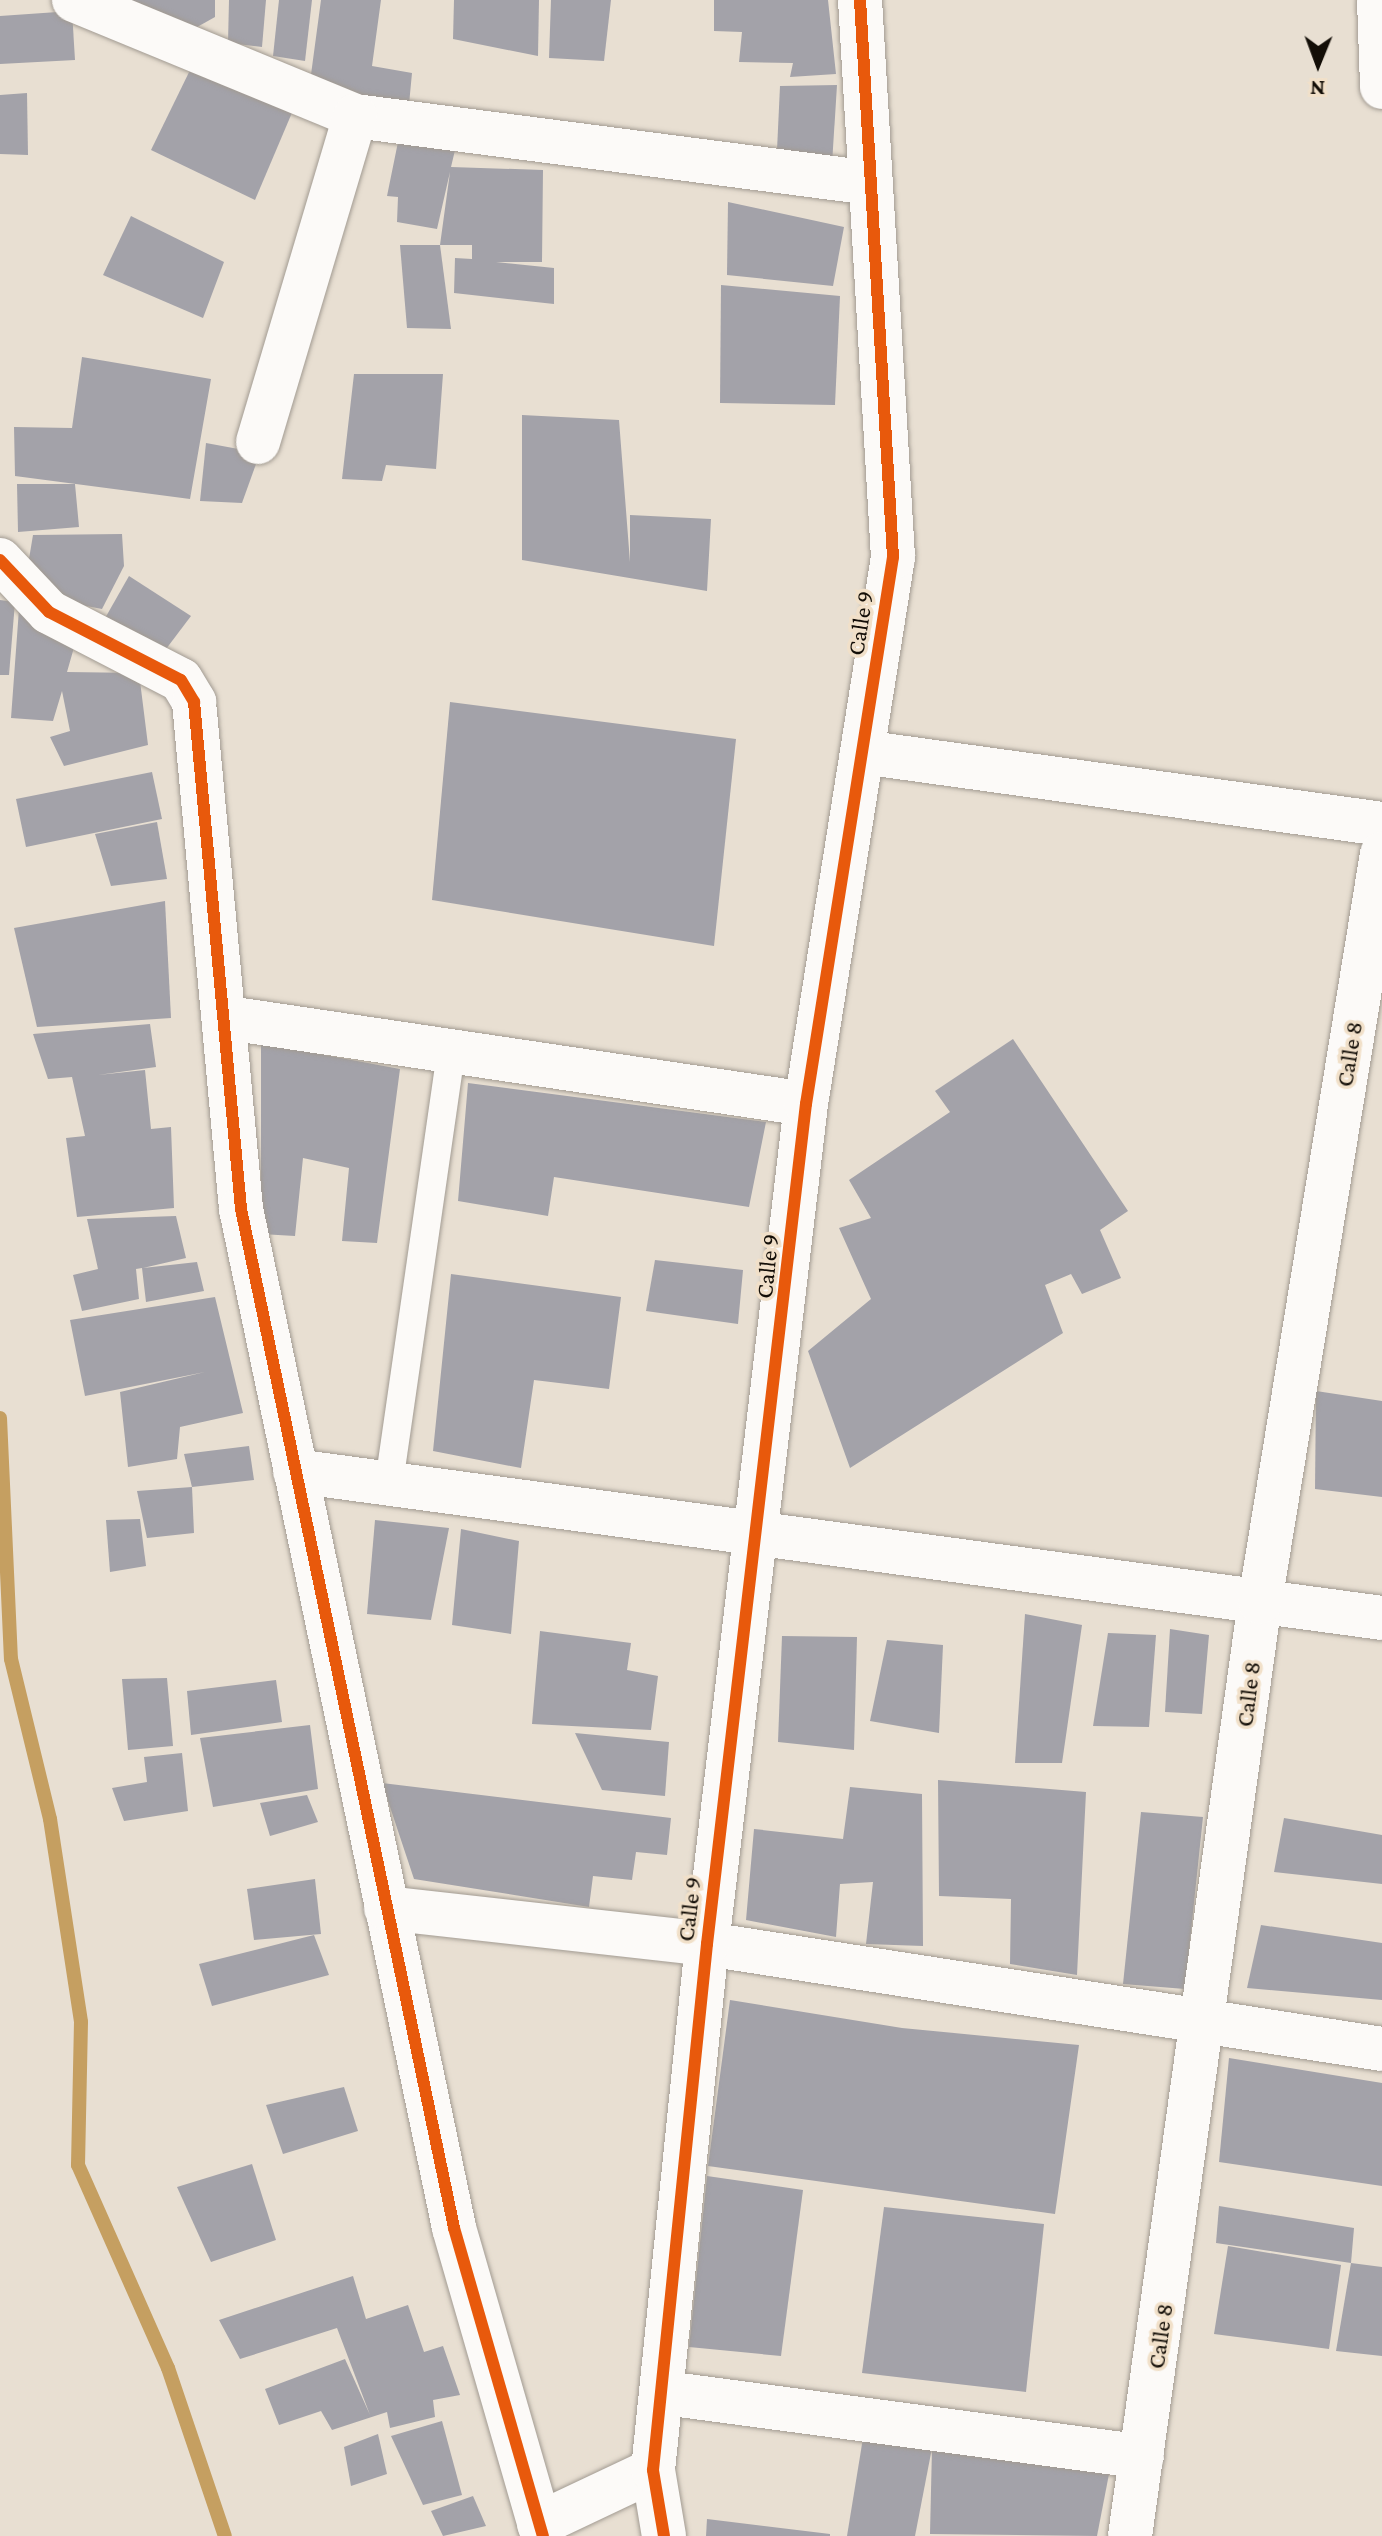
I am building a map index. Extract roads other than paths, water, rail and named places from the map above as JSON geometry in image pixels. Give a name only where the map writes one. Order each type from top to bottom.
[{"type":"street","points":[[74,0],[355,116],[871,183]]},
{"type":"street","name":"Calle 9","points":[[664,2536],[653,2470],[665,2393],[707,1944],[760,1529],[806,1104],[893,557],[860,0]]},
{"type":"street","points":[[1379,0],[1382,87]]},
{"type":"street","points":[[258,442],[355,116]]},
{"type":"street","points":[[0,560],[49,612],[181,680],[194,702],[228,1018],[241,1209],[454,2228],[541,2530],[653,2470]]},
{"type":"street","points":[[862,752],[1382,824]]},
{"type":"street","name":"Calle 8","points":[[1130,2536],[1206,2022],[1260,1602],[1382,854]]},
{"type":"street","points":[[228,1018],[806,1104]]},
{"type":"street","points":[[295,1471],[760,1529],[1382,1618]]},
{"type":"street","points":[[386,1908],[707,1944],[1382,2049]]},
{"type":"street","points":[[665,2393],[1142,2457]]},
{"type":"lane","points":[[389,1483],[451,1052]]},
{"type":"waterway","points":[[0,1418],[11,1659],[50,1819],[81,2022],[78,2165],[168,2368],[225,2536]]}]
